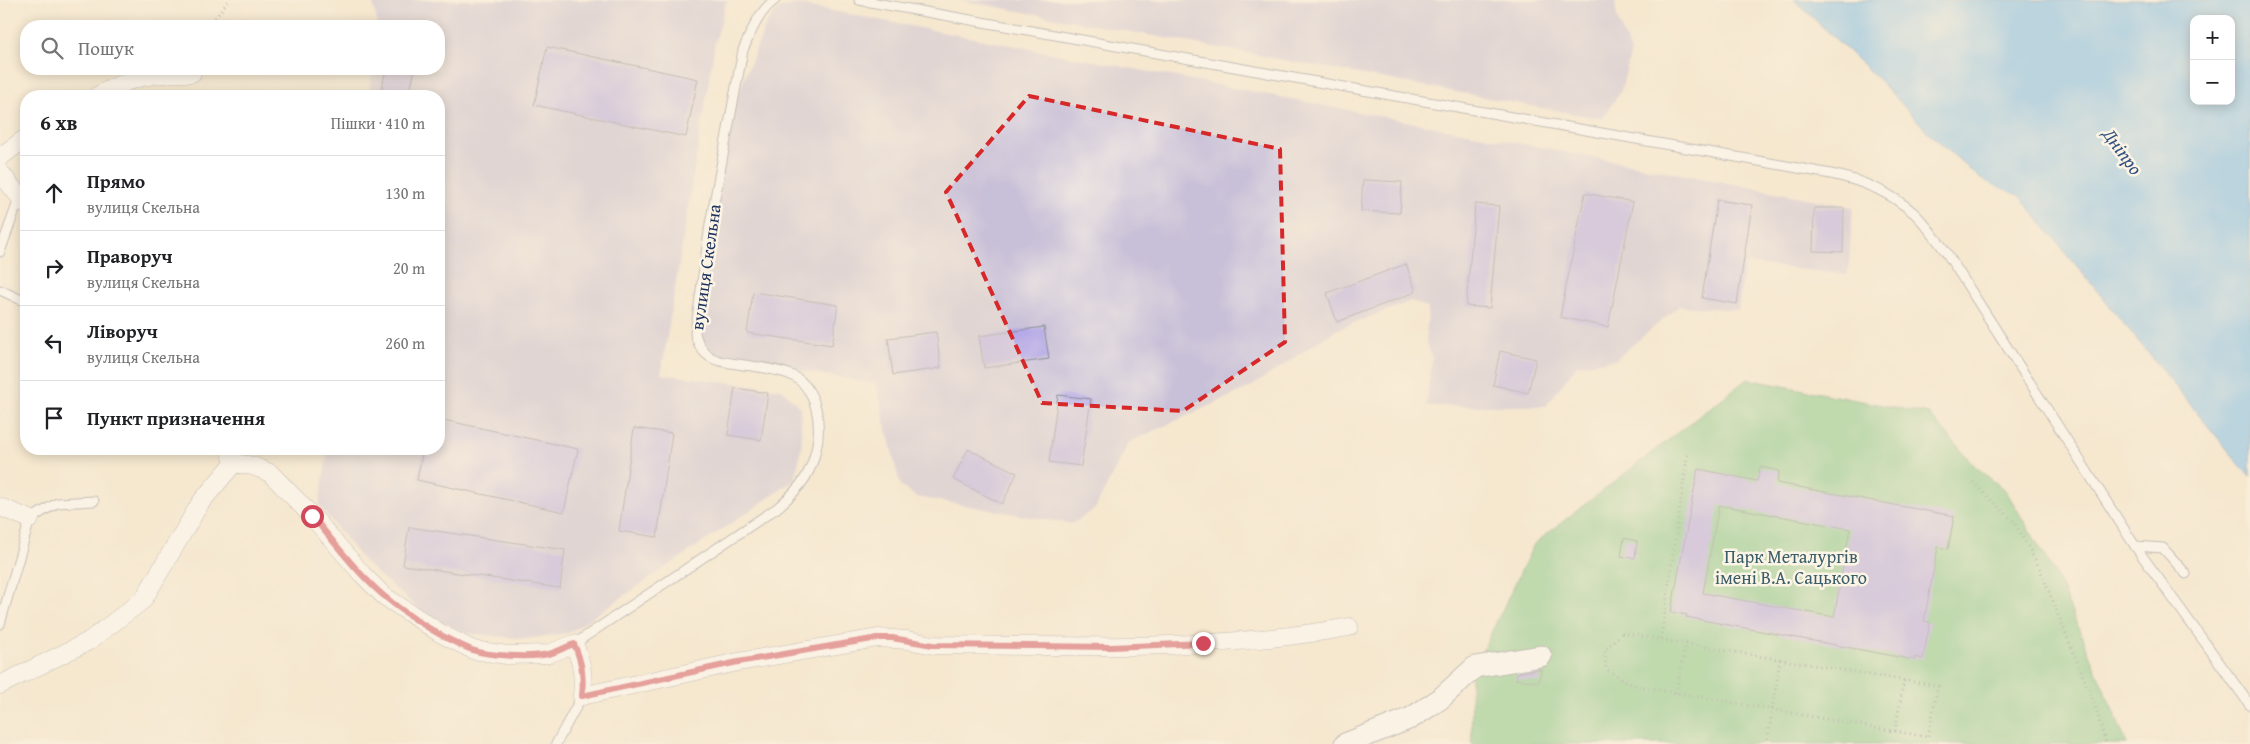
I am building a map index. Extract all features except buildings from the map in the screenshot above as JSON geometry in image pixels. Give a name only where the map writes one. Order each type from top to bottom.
[{"type":"street","points":[[108,90],[148,75]]},
{"type":"street","points":[[0,158],[20,143]]},
{"type":"street","points":[[0,172],[20,196]]},
{"type":"street","name":"вулиця Скельна","points":[[0,685],[89,641],[143,600],[232,456],[270,473],[312,516],[362,574],[384,596],[440,633],[473,650],[507,655],[548,654],[574,644]]},
{"type":"street","points":[[0,507],[30,519]]},
{"type":"street","points":[[574,644],[582,661],[584,680],[582,696],[738,662],[878,638],[900,639],[933,645],[1111,647],[1299,636],[1349,627]]},
{"type":"street","points":[[1345,744],[1411,718],[1440,700],[1475,667],[1541,656]]},
{"type":"lane","name":"вулиця Скельна","points":[[574,644],[777,508],[797,491],[813,463],[818,420],[816,407],[808,390],[791,375],[713,359],[698,345],[695,334],[710,224],[743,50],[754,26],[769,4],[775,0]]},
{"type":"lane","points":[[859,0],[1852,178],[1873,187],[1914,213],[1946,252],[2134,546],[2250,706]]},
{"type":"lane","points":[[0,252],[20,207]]},
{"type":"lane","points":[[0,290],[20,299]]},
{"type":"lane","points":[[0,624],[30,519],[57,503],[94,501]]},
{"type":"lane","points":[[2134,546],[2163,548],[2186,574]]},
{"type":"lane","points":[[556,744],[582,696]]},
{"type":"path","points":[[214,20],[229,0]]},
{"type":"path","points":[[1661,639],[1688,451]]},
{"type":"path","points":[[1973,482],[2015,523],[2038,567],[2095,706],[2106,744]]},
{"type":"path","points":[[1622,633],[1661,639],[1938,686],[1928,737],[1632,685],[1606,669],[1605,650],[1622,633]]},
{"type":"path","points":[[1676,693],[1686,643]]},
{"type":"path","points":[[1767,744],[1780,659]]},
{"type":"path","points":[[1895,731],[1904,680]]},
{"type":"highlighted area","points":[[1029,96],[1280,149],[1285,342],[1183,411],[1042,403],[946,192]]},
{"type":"shaded area","points":[[372,0],[727,0],[715,43],[661,374],[782,389],[800,407],[802,446],[795,480],[569,633],[525,639],[466,633],[420,610],[364,562],[319,505],[327,455],[445,455],[445,90],[369,90],[372,75],[445,75],[445,20],[377,20]]},
{"type":"shaded area","points":[[959,0],[1615,0],[1617,18],[1631,52],[1621,91],[1602,119]]},
{"type":"shaded area","points":[[796,4],[1853,207],[1848,275],[1745,263],[1738,310],[1679,306],[1615,360],[1577,365],[1546,406],[1426,406],[1432,359],[1426,340],[1428,308],[1411,301],[1334,331],[1251,387],[1129,442],[1095,509],[1072,524],[916,497],[900,485],[876,384],[711,355],[694,340],[731,112],[766,24],[778,9]]},
{"type":"green space","name":"Парк Металургів імені В.А. Сацького","points":[[1747,379],[1929,414],[1976,467],[2006,491],[2056,575],[2127,744],[1472,744],[1471,675],[1534,544]]},
{"type":"water","name":"Дніпро","points":[[1794,0],[2250,0],[2250,477],[2019,196],[1982,180],[1932,136],[1879,80]]},
{"type":"pier","points":[[1982,180],[2019,196],[2250,480],[2017,198],[1980,182]]},
{"type":"route","points":[[312,516],[362,574],[384,596],[411,616],[473,650],[507,655],[535,655],[548,654],[574,644],[582,661],[584,680],[582,696],[788,652],[878,638],[892,638],[933,645],[1111,647],[1203,643]]}]
